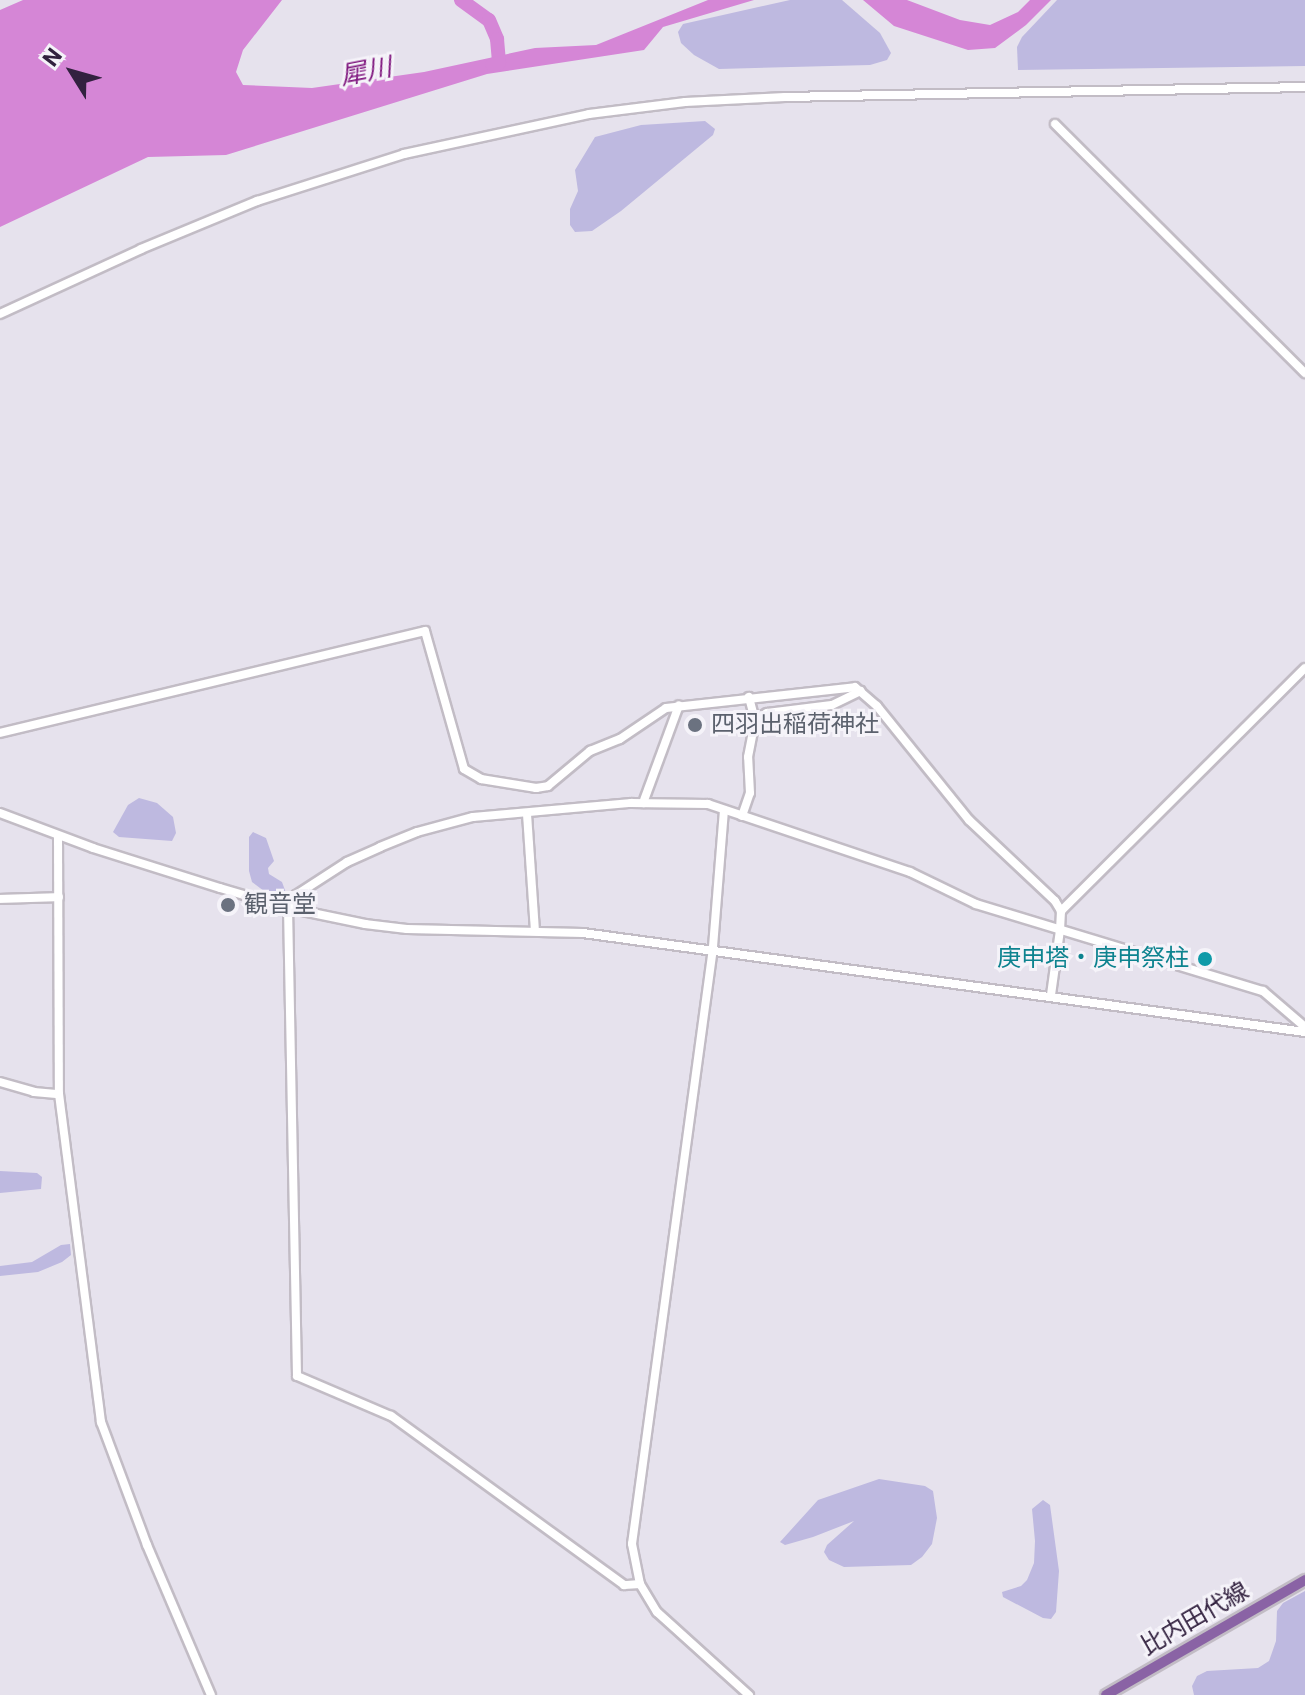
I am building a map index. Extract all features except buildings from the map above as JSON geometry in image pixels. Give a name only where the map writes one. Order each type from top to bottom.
[{"type":"main road","name":"比内田代線","points":[[1106,1695],[1305,1580]]},
{"type":"street","points":[[0,314],[141,249],[257,201],[404,154],[589,114],[685,102],[785,97],[1305,87]]},
{"type":"street","points":[[1055,124],[1305,373]]},
{"type":"street","points":[[0,733],[425,631],[458,758],[464,769],[481,779],[506,785],[548,786],[590,751],[620,739],[661,710],[679,705],[840,687],[861,691],[880,709],[969,820],[1042,888],[1061,911]]},
{"type":"street","points":[[1051,995],[1061,911],[1305,668]]},
{"type":"street","points":[[755,720],[767,713],[832,705],[861,691]]},
{"type":"street","points":[[742,816],[750,793],[748,757],[755,720],[749,697]]},
{"type":"street","points":[[643,803],[679,705]]},
{"type":"street","points":[[640,1584],[624,1585],[391,1416],[297,1376],[288,908],[296,895],[317,880],[417,832],[473,817],[678,801],[724,810],[910,872],[976,904],[1263,991],[1305,1029]]},
{"type":"street","points":[[724,810],[713,948],[632,1544],[640,1584],[664,1619],[749,1695]]},
{"type":"street","points":[[0,813],[58,836],[288,908],[407,929],[583,933],[1305,1029]]},
{"type":"street","points":[[527,814],[535,931]]},
{"type":"street","points":[[58,836],[59,1094],[101,1422],[147,1545],[211,1695]]},
{"type":"street","points":[[0,899],[59,897]]},
{"type":"street","points":[[0,1082],[34,1092],[59,1094]]},
{"type":"shaded area","points":[[23,0],[282,0],[243,50],[236,72],[243,85],[312,88],[424,72],[535,48],[596,45],[708,0],[754,0],[663,27],[644,50],[487,74],[226,155],[148,157],[0,227],[0,10]]},
{"type":"shaded area","points":[[790,0],[842,0],[880,33],[891,53],[887,60],[870,65],[719,69],[694,55],[681,43],[678,32],[683,24]]},
{"type":"shaded area","points":[[863,0],[907,0],[960,20],[990,25],[1018,12],[1030,0],[1051,0],[1026,25],[995,48],[968,50],[894,26]]},
{"type":"shaded area","points":[[1057,0],[1305,0],[1305,66],[1018,70],[1017,47],[1022,37]]},
{"type":"shaded area","points":[[705,121],[715,129],[713,135],[621,211],[592,231],[575,232],[570,225],[570,209],[578,191],[575,170],[595,137],[641,125]]},
{"type":"shaded area","points":[[139,798],[157,803],[173,817],[176,833],[172,841],[119,837],[113,832],[128,805]]},
{"type":"shaded area","points":[[253,832],[266,838],[274,861],[268,868],[269,874],[282,882],[286,893],[264,891],[252,882],[249,837]]},
{"type":"shaded area","points":[[0,1171],[37,1173],[42,1177],[41,1189],[0,1193]]},
{"type":"shaded area","points":[[70,1244],[71,1255],[62,1262],[38,1272],[0,1276],[0,1266],[32,1262],[61,1245]]},
{"type":"shaded area","points":[[879,1479],[925,1486],[933,1491],[937,1518],[932,1544],[911,1565],[844,1567],[829,1560],[824,1552],[827,1545],[854,1521],[785,1545],[780,1542],[818,1500]]},
{"type":"shaded area","points":[[1043,1500],[1050,1505],[1059,1571],[1056,1612],[1051,1619],[1043,1618],[1003,1597],[1002,1592],[1021,1586],[1027,1580],[1034,1563],[1032,1509]]},
{"type":"shaded area","points":[[1305,1591],[1305,1695],[1194,1695],[1192,1686],[1197,1676],[1207,1671],[1258,1668],[1269,1661],[1276,1641],[1277,1611],[1283,1603]]},
{"type":"waterway","name":"犀川","points":[[461,0],[489,20],[497,39],[499,63],[492,65]]},
{"type":"place","name":"四羽出稲荷神社","points":[[695,725]]},
{"type":"place","name":"観音堂","points":[[228,905]]},
{"type":"place","name":"庚申塔・庚申祭柱","points":[[1205,959]]}]
